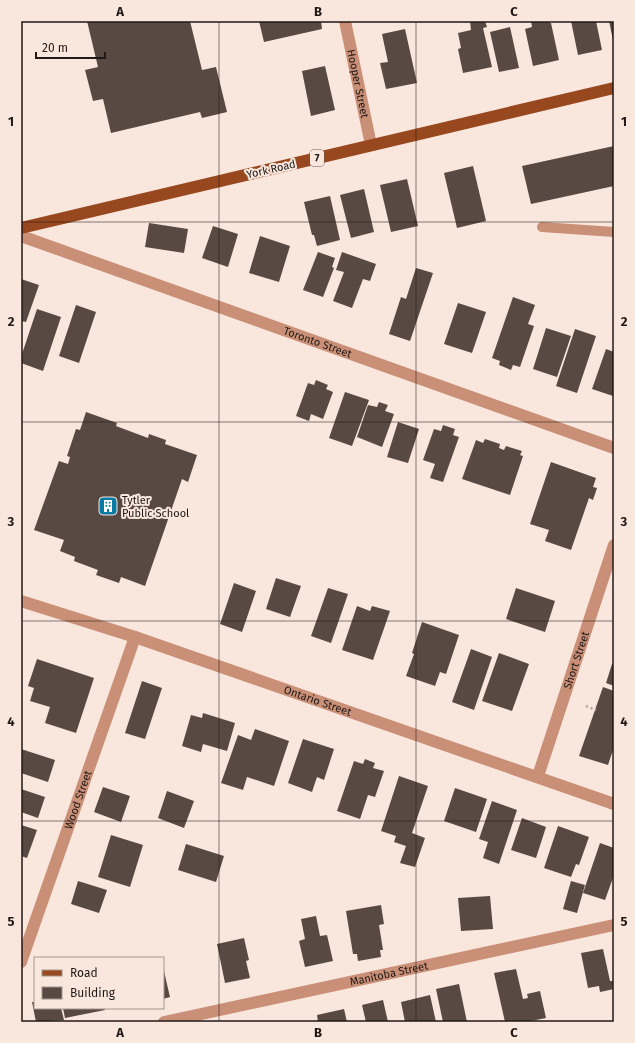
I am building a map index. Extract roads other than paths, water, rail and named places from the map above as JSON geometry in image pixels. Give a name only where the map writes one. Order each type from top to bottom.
[{"type":"main road","name":"York Road","points":[[21,228],[614,88]]},
{"type":"street","name":"Hooper Street","points":[[345,21],[371,145]]},
{"type":"street","name":"Toronto Street","points":[[21,236],[614,448]]},
{"type":"street","name":"Short Street","points":[[538,776],[614,545]]},
{"type":"street","name":"Ontario Street","points":[[21,601],[135,637],[538,776],[614,804]]},
{"type":"street","name":"Wood Street","points":[[21,962],[135,637]]},
{"type":"street","name":"Manitoba Street","points":[[164,1022],[614,925]]},
{"type":"lane","points":[[542,227],[614,232]]},
{"type":"place","name":"Tytler Public School","points":[[108,506]]}]
